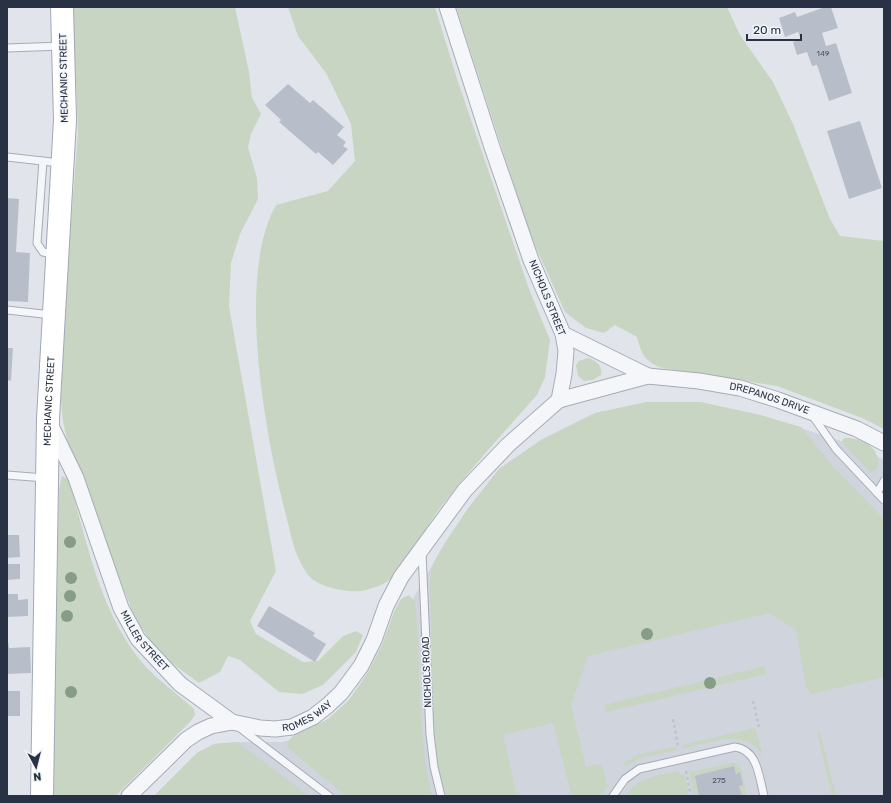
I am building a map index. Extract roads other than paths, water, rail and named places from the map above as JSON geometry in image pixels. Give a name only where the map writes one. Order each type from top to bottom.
[{"type":"main road","name":"MECHANIC STREET","points":[[42,796],[48,420],[57,255],[53,162],[65,120],[62,7]]},
{"type":"street","name":"NICHOLS STREET","points":[[447,7],[492,147],[532,260],[563,334],[566,351],[564,374],[559,400]]},
{"type":"street","name":"DREPANOS DRIVE","points":[[563,334],[648,376],[740,388],[778,400],[811,414],[857,429],[884,443]]},
{"type":"street","name":"DREPANOS DRIVE","points":[[559,400],[648,376]]},
{"type":"street","points":[[422,548],[465,490],[508,445],[559,400]]},
{"type":"street","name":"MILLER STREET","points":[[48,420],[76,478],[121,608],[138,639],[180,684],[232,722]]},
{"type":"street","name":"ROMES WAY","points":[[129,796],[186,740],[211,726],[232,722],[260,728],[275,729],[292,727],[313,717],[327,706],[340,693],[361,666],[374,640],[390,597],[422,548]]},
{"type":"lane","points":[[7,48],[64,46]]},
{"type":"lane","points":[[7,157],[53,162],[37,243],[43,252],[57,255]]},
{"type":"lane","points":[[7,310],[54,315]]},
{"type":"lane","points":[[811,414],[836,449],[884,500]]},
{"type":"lane","points":[[7,475],[47,478]]},
{"type":"lane","points":[[877,493],[884,481]]},
{"type":"lane","name":"NICHOLS ROAD","points":[[422,548],[430,734],[434,767],[441,796]]},
{"type":"lane","name":"MILLER STREET","points":[[232,722],[329,796]]},
{"type":"lane","points":[[613,796],[625,779],[639,769],[735,747],[746,750],[755,760],[764,796]]}]
